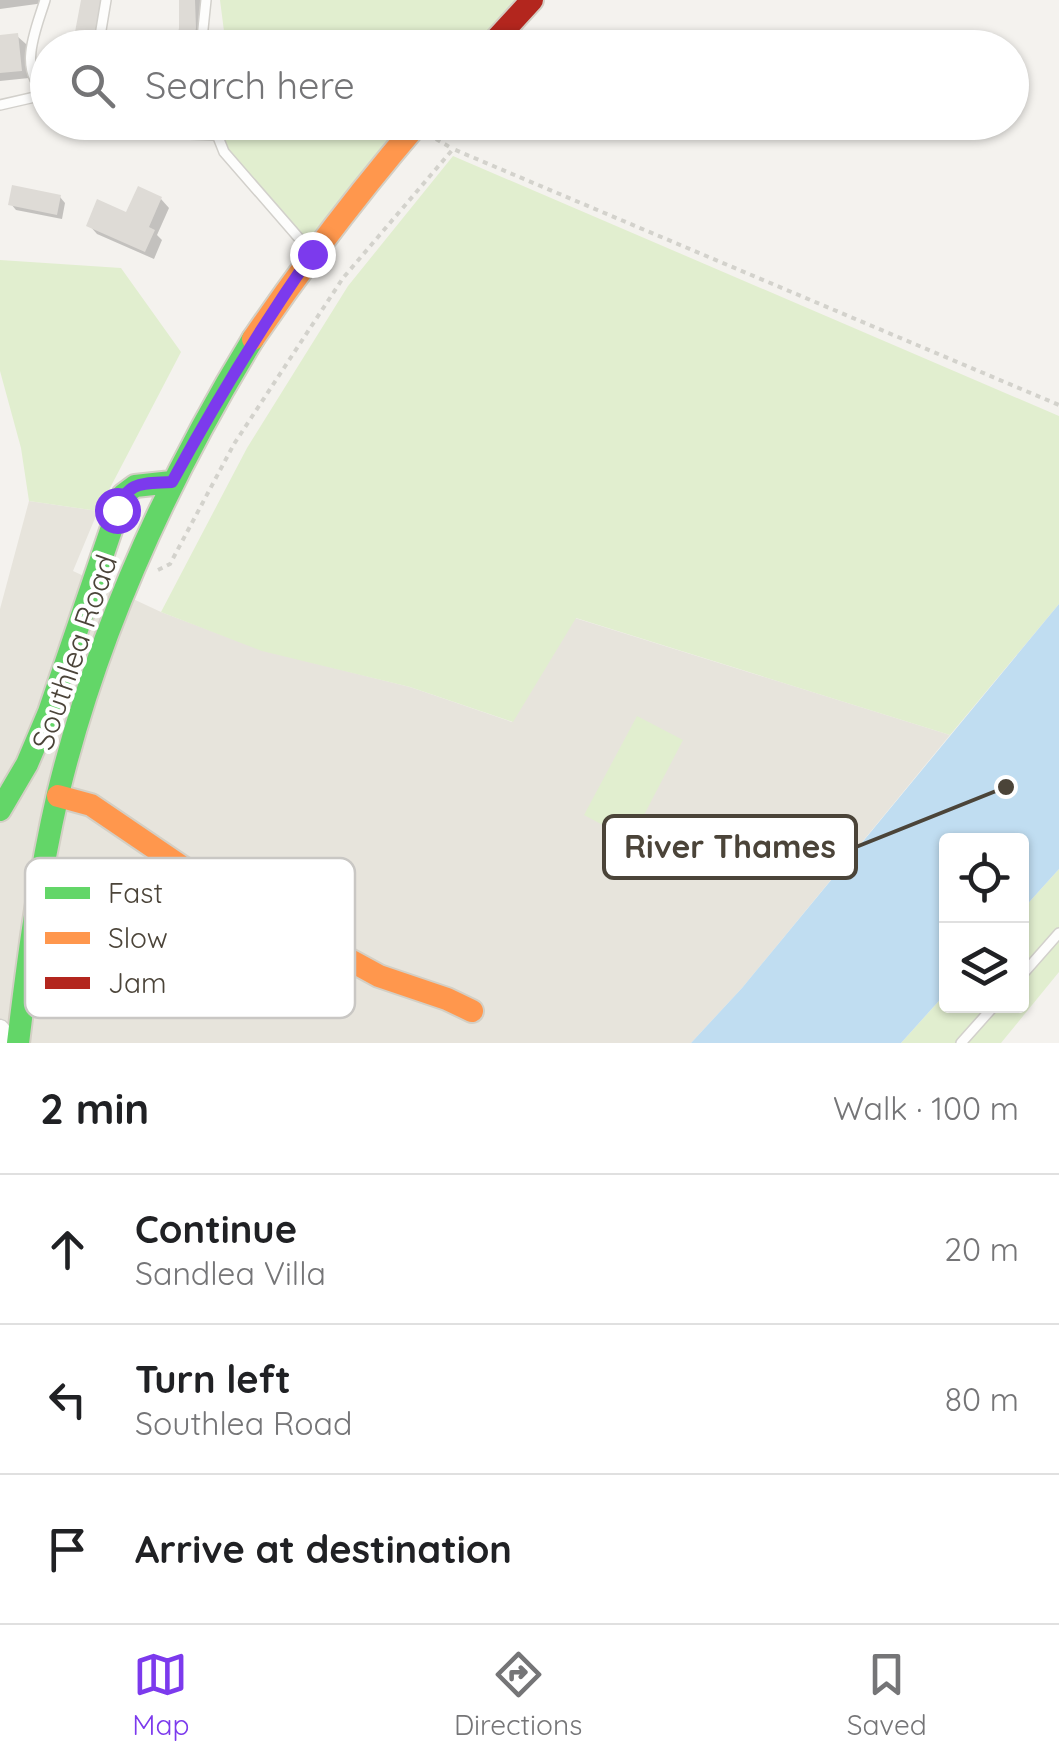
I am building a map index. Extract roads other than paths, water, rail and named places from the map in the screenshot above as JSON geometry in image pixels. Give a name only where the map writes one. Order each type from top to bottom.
[{"type":"main road","points":[[504,30],[532,0]]},
{"type":"main road","name":"Southlea Road","points":[[46,858],[84,701],[126,583],[172,482],[218,397],[274,309],[312,254],[403,140]]},
{"type":"main road","points":[[0,810],[26,764],[48,712],[123,495],[135,486],[172,482]]},
{"type":"main road","points":[[58,796],[91,806],[168,858]]},
{"type":"main road","points":[[355,963],[472,1011]]},
{"type":"main road","name":"Southlea Road","points":[[18,1043],[25,982]]},
{"type":"street","points":[[0,1029],[10,1043]]},
{"type":"lane","points":[[36,30],[44,0]]},
{"type":"lane","points":[[101,30],[106,0]]},
{"type":"lane","points":[[203,30],[206,0]]},
{"type":"lane","points":[[0,105],[30,99]]},
{"type":"lane","points":[[219,140],[224,152],[312,254]]},
{"type":"lane","points":[[1029,967],[1059,933]]},
{"type":"lane","points":[[961,1043],[988,1013]]},
{"type":"water","points":[[1059,604],[1059,869],[1029,902],[1029,833],[939,833],[939,1001],[901,1043],[691,1043],[742,988]]},
{"type":"place","name":"River Thames","points":[[1006,787]]}]
